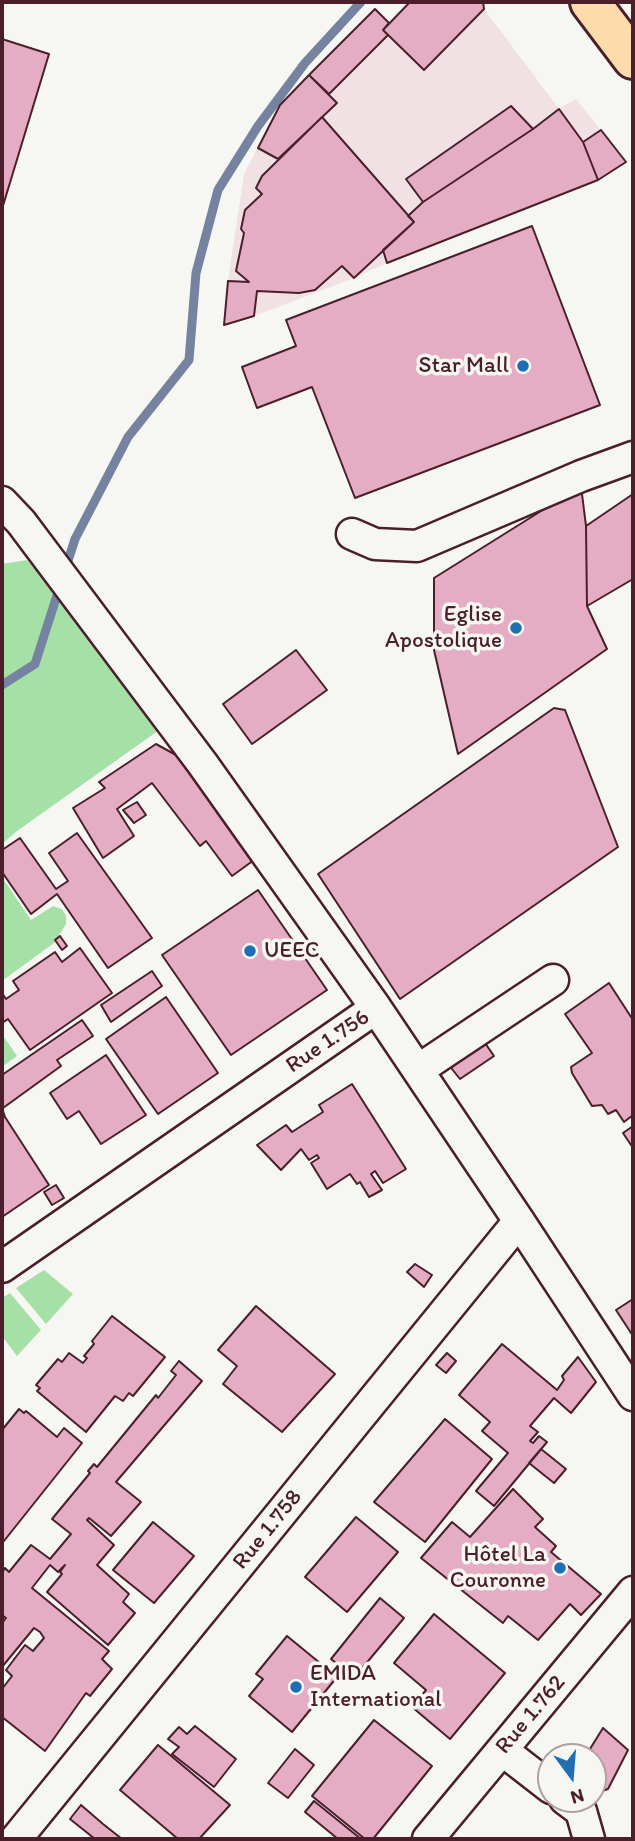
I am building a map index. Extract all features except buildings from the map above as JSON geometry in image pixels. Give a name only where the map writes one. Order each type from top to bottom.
[{"type":"main road","points":[[590,2],[633,59]]},
{"type":"street","points":[[352,534],[375,544],[417,546],[581,476],[633,457]]},
{"type":"street","points":[[2,502],[21,522],[202,763],[376,1008]]},
{"type":"street","points":[[418,1070],[553,980]]},
{"type":"street","name":"Rue 1.756","points":[[2,1266],[376,1008],[633,1395]]},
{"type":"street","name":"Rue 1.758","points":[[16,1839],[519,1220]]},
{"type":"street","name":"Rue 1.762","points":[[428,1839],[633,1592]]},
{"type":"street","points":[[502,1750],[537,1777]]},
{"type":"street","points":[[582,1813],[589,1839]]},
{"type":"shaded area","points":[[410,2],[483,2],[484,9],[559,109],[576,99],[626,162],[598,180],[354,278],[224,325],[244,174],[280,105],[375,9],[389,23]]},
{"type":"green space","points":[[27,560],[108,644],[162,728],[2,844],[2,564]]},
{"type":"green space","points":[[2,877],[31,920],[53,906],[62,909],[66,924],[54,943],[2,981]]},
{"type":"green space","points":[[2,1034],[17,1056],[2,1067]]},
{"type":"green space","points":[[44,1270],[73,1294],[46,1324],[16,1288]]},
{"type":"green space","points":[[10,1293],[41,1330],[17,1356],[2,1336],[2,1298]]},
{"type":"waterway","points":[[65,570],[75,539],[128,437],[189,360],[196,273],[218,190],[258,126],[305,63],[361,2]]},
{"type":"waterway","points":[[2,685],[35,664],[60,586]]},
{"type":"place","name":"Star Mall","points":[[523,366]]},
{"type":"place","name":"Eglise Apostolique","points":[[516,628]]},
{"type":"place","name":"UEEC","points":[[250,951]]},
{"type":"place","name":"Hôtel La Couronne","points":[[560,1568]]},
{"type":"place","name":"EMIDA International","points":[[296,1687]]}]
